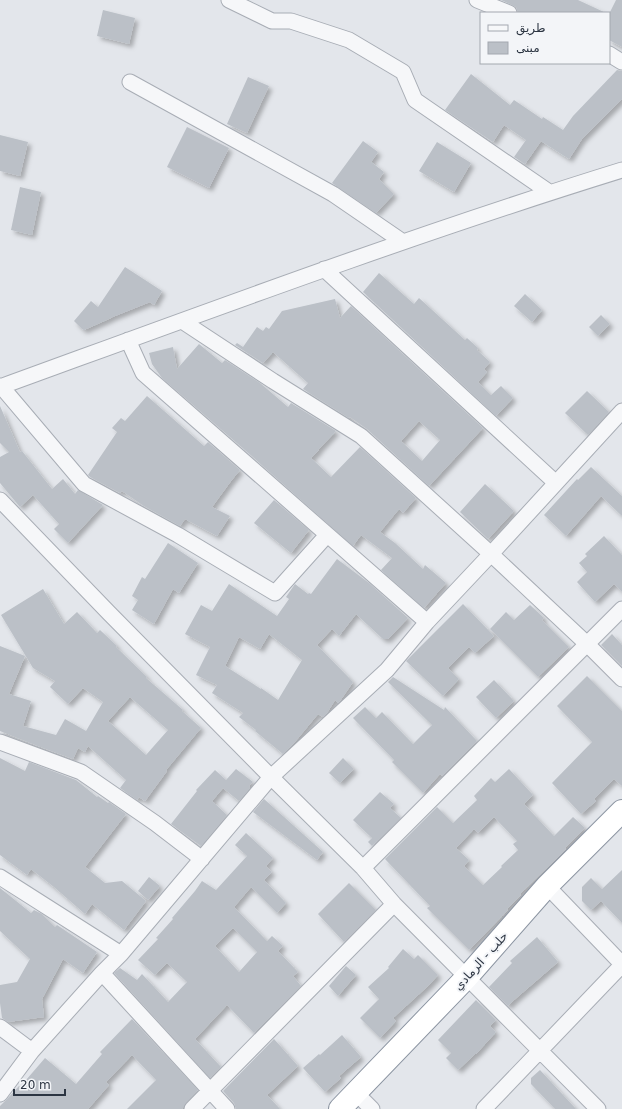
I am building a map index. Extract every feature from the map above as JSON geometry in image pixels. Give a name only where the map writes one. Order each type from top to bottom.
[{"type":"highway","name":"حلب - الرمادي","points":[[340,1109],[468,977],[548,886],[622,812]]},
{"type":"street","points":[[229,0],[272,21],[291,21],[349,40],[404,72],[415,100],[549,192]]},
{"type":"street","points":[[477,0],[507,12]]},
{"type":"street","points":[[610,55],[622,62]]},
{"type":"street","points":[[130,82],[333,194],[404,242]]},
{"type":"street","points":[[327,535],[275,594],[178,535],[84,484],[1,387],[324,269],[549,192],[622,170]]},
{"type":"street","points":[[324,269],[556,483]]},
{"type":"street","points":[[182,321],[273,381],[361,436],[491,554],[622,679]]},
{"type":"street","points":[[128,340],[143,373],[427,622]]},
{"type":"street","points":[[0,1094],[32,1051],[121,954],[271,777],[387,670],[427,622],[622,411]]},
{"type":"street","points":[[0,500],[103,608],[363,868],[394,904],[598,1109]]},
{"type":"street","points":[[363,868],[622,609]]},
{"type":"street","points":[[0,742],[81,772],[155,823],[202,859]]},
{"type":"street","points":[[0,877],[121,954]]},
{"type":"street","points":[[484,1109],[622,964],[548,886]]},
{"type":"street","points":[[192,1109],[394,904]]},
{"type":"street","points":[[102,973],[226,1109]]},
{"type":"street","points":[[0,1028],[32,1051]]},
{"type":"street","points":[[356,1093],[372,1109]]},
{"type":"building","points":[[501,0],[578,0],[604,12],[518,12],[516,7]]},
{"type":"building","points":[[616,0],[622,0],[622,47],[610,41],[610,12]]},
{"type":"building","points":[[103,10],[135,18],[129,44],[97,36]]},
{"type":"building","points":[[617,70],[622,71],[622,99],[582,139],[569,159],[541,141],[525,164],[514,157],[526,140],[504,125],[493,142],[445,110],[471,74],[510,105],[514,100],[542,119],[543,117],[563,130],[573,116]]},
{"type":"building","points":[[248,77],[269,86],[247,133],[227,124]]},
{"type":"building","points":[[187,127],[229,148],[209,188],[167,167]]},
{"type":"building","points":[[0,135],[28,142],[20,176],[0,171]]},
{"type":"building","points":[[363,141],[378,152],[371,162],[384,172],[379,179],[394,194],[376,213],[332,183]]},
{"type":"building","points":[[437,142],[471,163],[454,192],[419,171]]},
{"type":"building","points":[[20,187],[41,192],[32,235],[11,230]]},
{"type":"building","points":[[125,267],[162,291],[154,305],[150,302],[84,330],[82,329],[74,321],[91,301],[98,307]]},
{"type":"building","points":[[379,273],[414,304],[419,298],[465,340],[467,338],[490,362],[484,369],[487,372],[478,382],[491,395],[501,386],[513,398],[496,416],[363,292]]},
{"type":"building","points":[[525,294],[542,310],[532,322],[514,306]]},
{"type":"building","points":[[335,299],[340,318],[351,306],[483,428],[429,486],[367,429],[303,389],[308,383],[273,352],[263,363],[235,345],[237,343],[243,347],[257,327],[263,331],[266,327],[269,329],[282,311]],"holes":[[[419,421],[440,440],[422,461],[401,441]]]},
{"type":"building","points":[[601,315],[610,324],[598,336],[589,327]]},
{"type":"building","points":[[199,344],[222,363],[225,360],[260,383],[288,407],[291,403],[336,431],[311,458],[331,477],[360,447],[416,498],[403,513],[399,509],[380,532],[395,543],[423,569],[425,565],[446,583],[424,608],[381,570],[392,558],[361,535],[353,546],[162,378],[152,364],[149,353],[173,347],[177,369]]},
{"type":"building","points":[[587,391],[609,412],[588,435],[565,413]]},
{"type":"building","points":[[147,396],[204,446],[208,442],[240,470],[212,507],[230,516],[217,536],[185,519],[180,526],[144,506],[122,491],[120,493],[88,475],[117,432],[112,428],[121,418],[125,421]]},
{"type":"building","points":[[0,406],[20,452],[22,451],[52,489],[63,479],[75,494],[78,490],[103,505],[68,543],[54,529],[59,524],[33,495],[20,507],[0,483],[0,457],[9,452],[0,443]]},
{"type":"building","points":[[591,467],[622,496],[622,516],[601,496],[566,536],[544,515],[577,479],[578,480]]},
{"type":"building","points":[[485,484],[514,511],[488,539],[460,512]]},
{"type":"building","points":[[274,500],[309,530],[291,553],[254,523]]},
{"type":"building","points":[[604,536],[622,555],[622,592],[614,584],[595,602],[577,582],[587,572],[579,563],[587,556],[585,554]]},
{"type":"building","points":[[168,543],[198,563],[179,593],[173,589],[154,624],[132,610],[138,600],[132,596],[142,577],[145,579]]},
{"type":"building","points":[[337,559],[369,583],[408,618],[388,639],[383,639],[356,614],[339,636],[332,629],[317,645],[353,682],[340,701],[338,703],[335,700],[323,717],[318,714],[283,754],[239,717],[243,713],[212,693],[217,685],[196,675],[210,647],[185,634],[201,605],[212,611],[229,584],[277,616],[289,599],[286,597],[295,584],[308,594],[311,594]],"holes":[[[269,634],[302,660],[278,700],[225,666],[239,637],[260,649]]]},
{"type":"building","points":[[43,589],[64,624],[77,612],[97,633],[100,630],[147,677],[146,678],[183,710],[182,711],[201,728],[166,770],[167,771],[145,801],[139,797],[137,800],[120,788],[126,780],[88,746],[85,752],[78,748],[73,759],[0,731],[0,646],[25,656],[9,694],[31,701],[23,726],[56,735],[65,719],[86,731],[103,702],[83,688],[68,704],[50,687],[55,681],[33,668],[1,615]],"holes":[[[130,697],[168,730],[146,755],[108,721]]]},
{"type":"building","points":[[463,604],[494,636],[475,653],[469,647],[448,668],[459,679],[443,696],[406,661]]},
{"type":"building","points":[[530,605],[544,618],[542,620],[569,647],[538,677],[490,629],[506,612],[514,620]]},
{"type":"building","points":[[612,634],[622,645],[622,666],[601,645]]},
{"type":"building","points":[[587,676],[622,711],[622,786],[614,779],[594,799],[596,801],[581,814],[552,783],[592,742],[557,706]]},
{"type":"building","points":[[393,677],[444,710],[445,707],[477,741],[442,776],[440,774],[423,793],[392,762],[394,760],[353,718],[365,707],[376,718],[382,712],[413,744],[432,725],[388,682]]},
{"type":"building","points":[[494,680],[514,701],[496,718],[476,697]]},
{"type":"building","points":[[0,758],[25,771],[29,762],[76,780],[97,797],[98,796],[108,803],[109,802],[126,814],[85,867],[105,883],[122,881],[146,901],[124,930],[92,904],[85,914],[31,869],[27,875],[0,855]]},
{"type":"building","points":[[343,758],[354,769],[340,783],[329,773]]},
{"type":"building","points":[[236,769],[253,782],[239,801],[223,788],[212,801],[227,815],[201,846],[171,824],[197,791],[196,790],[215,770],[226,780]]},
{"type":"building","points":[[509,769],[533,795],[524,804],[554,836],[573,817],[585,828],[520,894],[521,895],[507,909],[508,910],[469,950],[427,908],[430,906],[385,859],[437,807],[453,823],[477,800],[474,796],[491,778],[495,782]],"holes":[[[494,817],[517,841],[513,844],[518,850],[483,885],[464,866],[469,860],[456,848],[474,829],[478,833]]]},
{"type":"building","points":[[380,792],[394,804],[390,808],[401,818],[372,846],[368,842],[372,838],[353,820]]},
{"type":"building","points":[[264,799],[323,852],[317,860],[253,812]]},
{"type":"building","points":[[246,833],[273,858],[266,866],[272,872],[264,880],[286,903],[277,913],[251,887],[234,907],[267,941],[272,936],[283,946],[278,951],[298,972],[293,976],[301,986],[254,1033],[227,1005],[195,1039],[221,1067],[210,1078],[114,973],[120,968],[137,980],[142,974],[168,1002],[187,982],[167,963],[155,975],[138,960],[158,939],[156,938],[173,919],[172,918],[202,881],[216,890],[247,856],[235,845]],"holes":[[[233,928],[257,952],[239,972],[215,946]]]},
{"type":"building","points":[[622,870],[622,923],[601,901],[591,910],[582,901],[582,887],[591,878],[602,889]]},
{"type":"building","points":[[149,877],[160,886],[148,900],[138,891]]},
{"type":"building","points":[[349,883],[376,910],[344,942],[318,914]]},
{"type":"building","points":[[0,888],[31,913],[34,910],[42,914],[55,927],[57,925],[97,952],[83,973],[63,959],[42,999],[44,1017],[8,1022],[2,1018],[0,985],[17,982],[30,959],[0,931]]},
{"type":"building","points":[[537,937],[558,962],[508,1006],[489,987],[512,963],[510,961]]},
{"type":"building","points":[[403,949],[414,959],[418,955],[438,975],[393,1018],[396,1021],[380,1038],[360,1018],[379,999],[368,987],[389,968],[388,967]]},
{"type":"building","points":[[346,966],[356,975],[338,996],[329,986]]},
{"type":"building","points":[[476,1000],[496,1020],[490,1026],[496,1032],[476,1054],[458,1070],[446,1058],[451,1053],[438,1040]]},
{"type":"building","points":[[132,1019],[198,1090],[182,1109],[127,1109],[156,1080],[132,1055],[106,1082],[109,1085],[88,1109],[0,1109],[0,1106],[19,1086],[20,1087],[45,1058],[76,1084],[102,1054],[100,1052]]},
{"type":"building","points":[[342,1035],[361,1057],[339,1076],[341,1078],[325,1092],[303,1068]]},
{"type":"building","points":[[274,1039],[298,1066],[267,1095],[280,1109],[236,1109],[234,1103],[223,1091]]},
{"type":"building","points":[[540,1070],[576,1109],[555,1109],[531,1084],[531,1078]]}]
